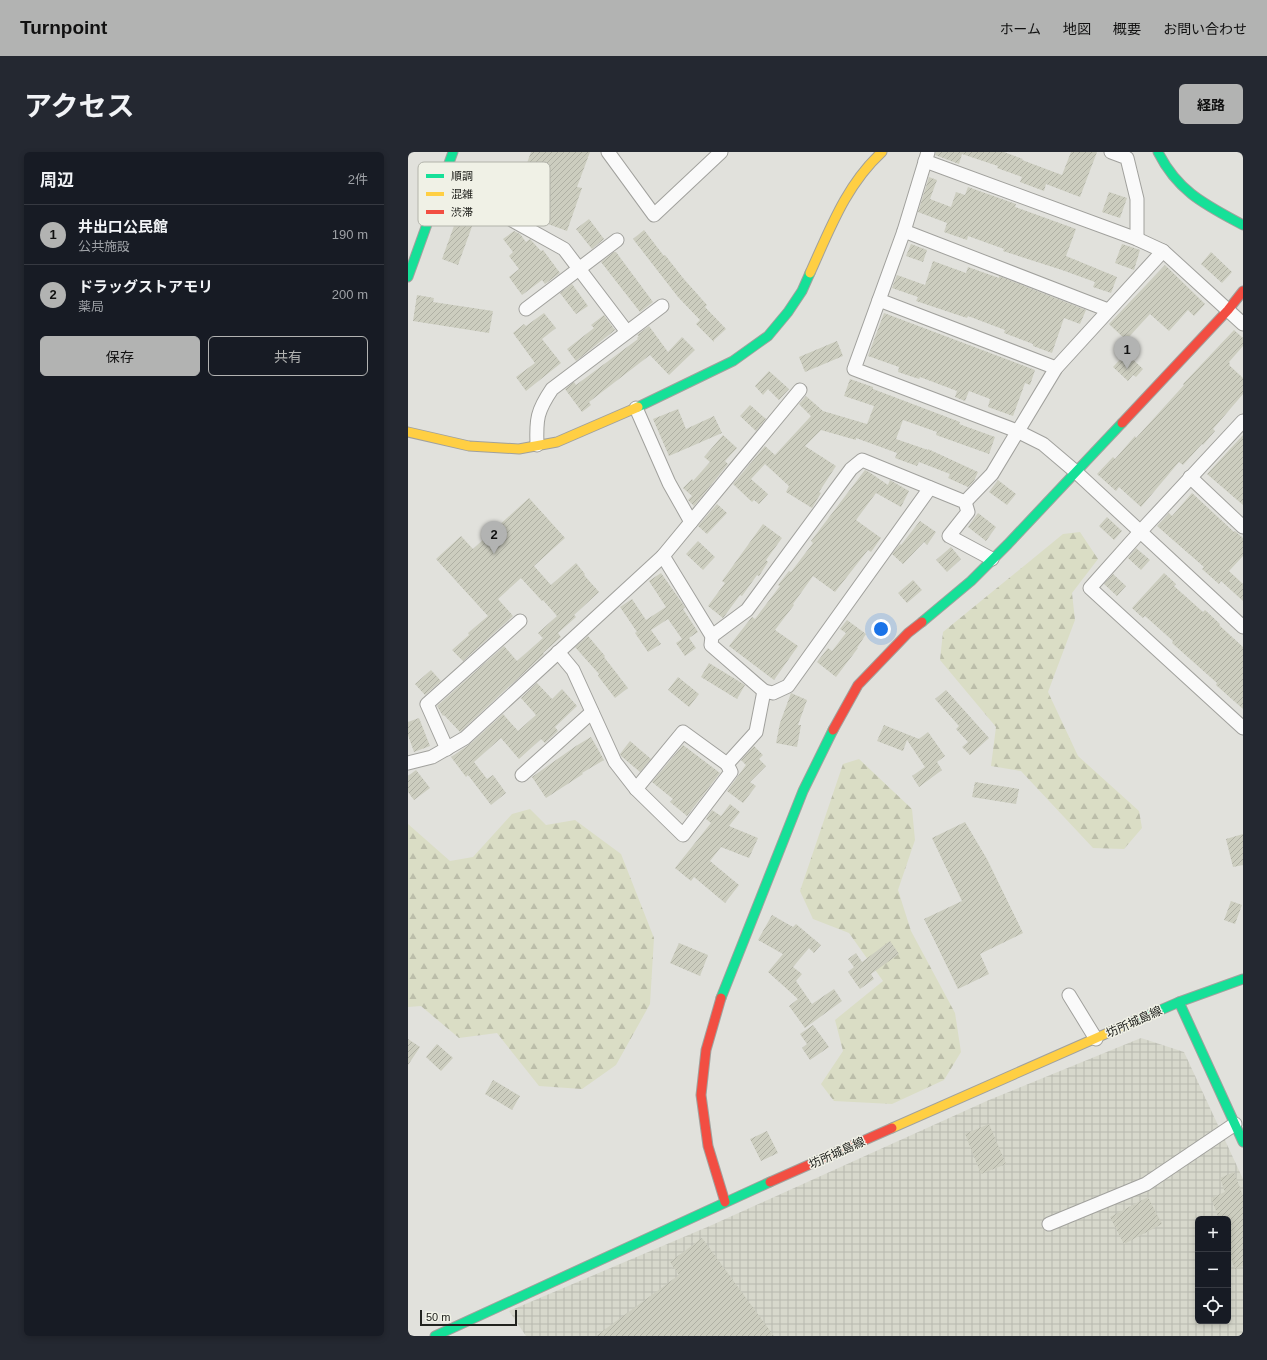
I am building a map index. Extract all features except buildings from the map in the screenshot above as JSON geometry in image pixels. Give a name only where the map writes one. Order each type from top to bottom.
[{"type":"street","points":[[449,162],[452,152]]},
{"type":"street","points":[[608,152],[654,215],[722,152]]},
{"type":"street","points":[[408,432],[468,446],[519,448],[557,442],[636,408],[733,361],[768,336],[788,312],[802,291],[838,213],[855,182],[869,164],[882,152]]},
{"type":"street","points":[[1111,152],[1127,158],[1137,199],[1137,239]]},
{"type":"street","points":[[1158,152],[1163,165],[1179,185],[1199,200],[1243,225]]},
{"type":"street","points":[[1243,324],[1163,251],[1137,239],[926,156],[904,231],[854,369],[1017,431],[1043,444],[1076,472],[1243,627]]},
{"type":"street","points":[[408,277],[426,226]]},
{"type":"street","points":[[523,226],[564,249],[627,332]]},
{"type":"street","points":[[904,231],[1108,310]]},
{"type":"street","points":[[526,309],[617,240]]},
{"type":"street","points":[[965,502],[992,474],[1056,368],[1163,251]]},
{"type":"street","points":[[725,1202],[708,1146],[701,1095],[706,1050],[719,1003],[802,791],[840,715],[858,685],[908,633],[971,581],[1076,472],[1228,310],[1243,292]]},
{"type":"street","points":[[879,300],[1056,368]]},
{"type":"street","points":[[538,445],[536,424],[542,404],[552,389],[662,306]]},
{"type":"street","points":[[408,763],[432,757],[465,738],[663,556],[800,390]]},
{"type":"street","points":[[636,408],[669,483],[691,522]]},
{"type":"street","points":[[1242,424],[1190,478],[1090,588],[1243,728]]},
{"type":"street","points":[[712,636],[747,610],[851,469],[862,460],[965,502]]},
{"type":"street","points":[[1190,478],[1243,527]]},
{"type":"street","points":[[663,556],[712,636],[711,645],[764,691],[773,693],[788,686],[930,488]]},
{"type":"street","points":[[965,502],[968,512],[949,536],[992,559]]},
{"type":"street","points":[[447,749],[427,704],[520,622]]},
{"type":"street","points":[[558,652],[573,670],[615,762],[636,789],[683,835],[731,772],[727,764],[682,732],[636,789]]},
{"type":"street","points":[[727,764],[756,732],[764,691]]},
{"type":"street","points":[[522,775],[592,712]]},
{"type":"street","name":"坊所城島線","points":[[436,1336],[725,1202],[1179,1002],[1243,979]]},
{"type":"street","points":[[1069,995],[1096,1039]]},
{"type":"street","points":[[1179,1002],[1243,1142]]},
{"type":"street","points":[[1049,1224],[1146,1184],[1235,1124]]},
{"type":"shaded area","points":[[1141,1038],[1184,1052],[1243,1179],[1243,1336],[526,1336],[509,1311],[712,1225],[989,1100]]},
{"type":"green space","points":[[1080,532],[1098,559],[1072,593],[1075,620],[1048,692],[1078,756],[1139,811],[1142,828],[1124,849],[1093,848],[1021,771],[991,766],[996,727],[940,660],[943,632],[1063,534]]},
{"type":"green space","points":[[859,759],[912,809],[915,840],[898,890],[911,931],[955,1013],[961,1052],[944,1080],[892,1104],[834,1101],[821,1084],[843,1051],[835,1020],[883,981],[849,933],[813,919],[800,891],[843,764]]},
{"type":"green space","points":[[530,809],[546,825],[575,820],[621,854],[654,938],[650,1004],[616,1065],[582,1089],[539,1086],[497,1033],[459,1038],[421,1006],[408,1007],[408,824],[450,861],[473,857],[512,814]]},
{"type":"traffic: fast","points":[[449,162],[453,152]]},
{"type":"traffic: fast","points":[[1158,152],[1166,166],[1194,196],[1205,204],[1243,225]]},
{"type":"traffic: fast","points":[[408,277],[426,226]]},
{"type":"traffic: fast","points":[[638,407],[733,361],[768,336],[788,312],[802,291],[810,273]]},
{"type":"traffic: fast","points":[[922,622],[971,581],[1122,423]]},
{"type":"traffic: fast","points":[[721,998],[803,791],[833,730]]},
{"type":"traffic: fast","points":[[1128,1024],[1179,1002],[1243,979]]},
{"type":"traffic: fast","points":[[1179,1002],[1243,1142]]},
{"type":"traffic: fast","points":[[435,1336],[770,1182]]},
{"type":"traffic: slow","points":[[810,273],[840,208],[858,179],[882,152]]},
{"type":"traffic: slow","points":[[408,432],[469,446],[519,449],[557,442],[638,407]]},
{"type":"traffic: slow","points":[[892,1128],[1128,1024]]},
{"type":"traffic: jam","points":[[1122,423],[1228,310],[1243,291]]},
{"type":"traffic: jam","points":[[833,730],[858,685],[908,633],[922,622]]},
{"type":"traffic: jam","points":[[721,998],[706,1050],[701,1095],[708,1146],[725,1202]]},
{"type":"traffic: jam","points":[[770,1182],[892,1128]]},
{"type":"place","name":"井出口公民館","points":[[1127,369]]},
{"type":"place","name":"ドラッグストアモリ","points":[[494,554]]}]
